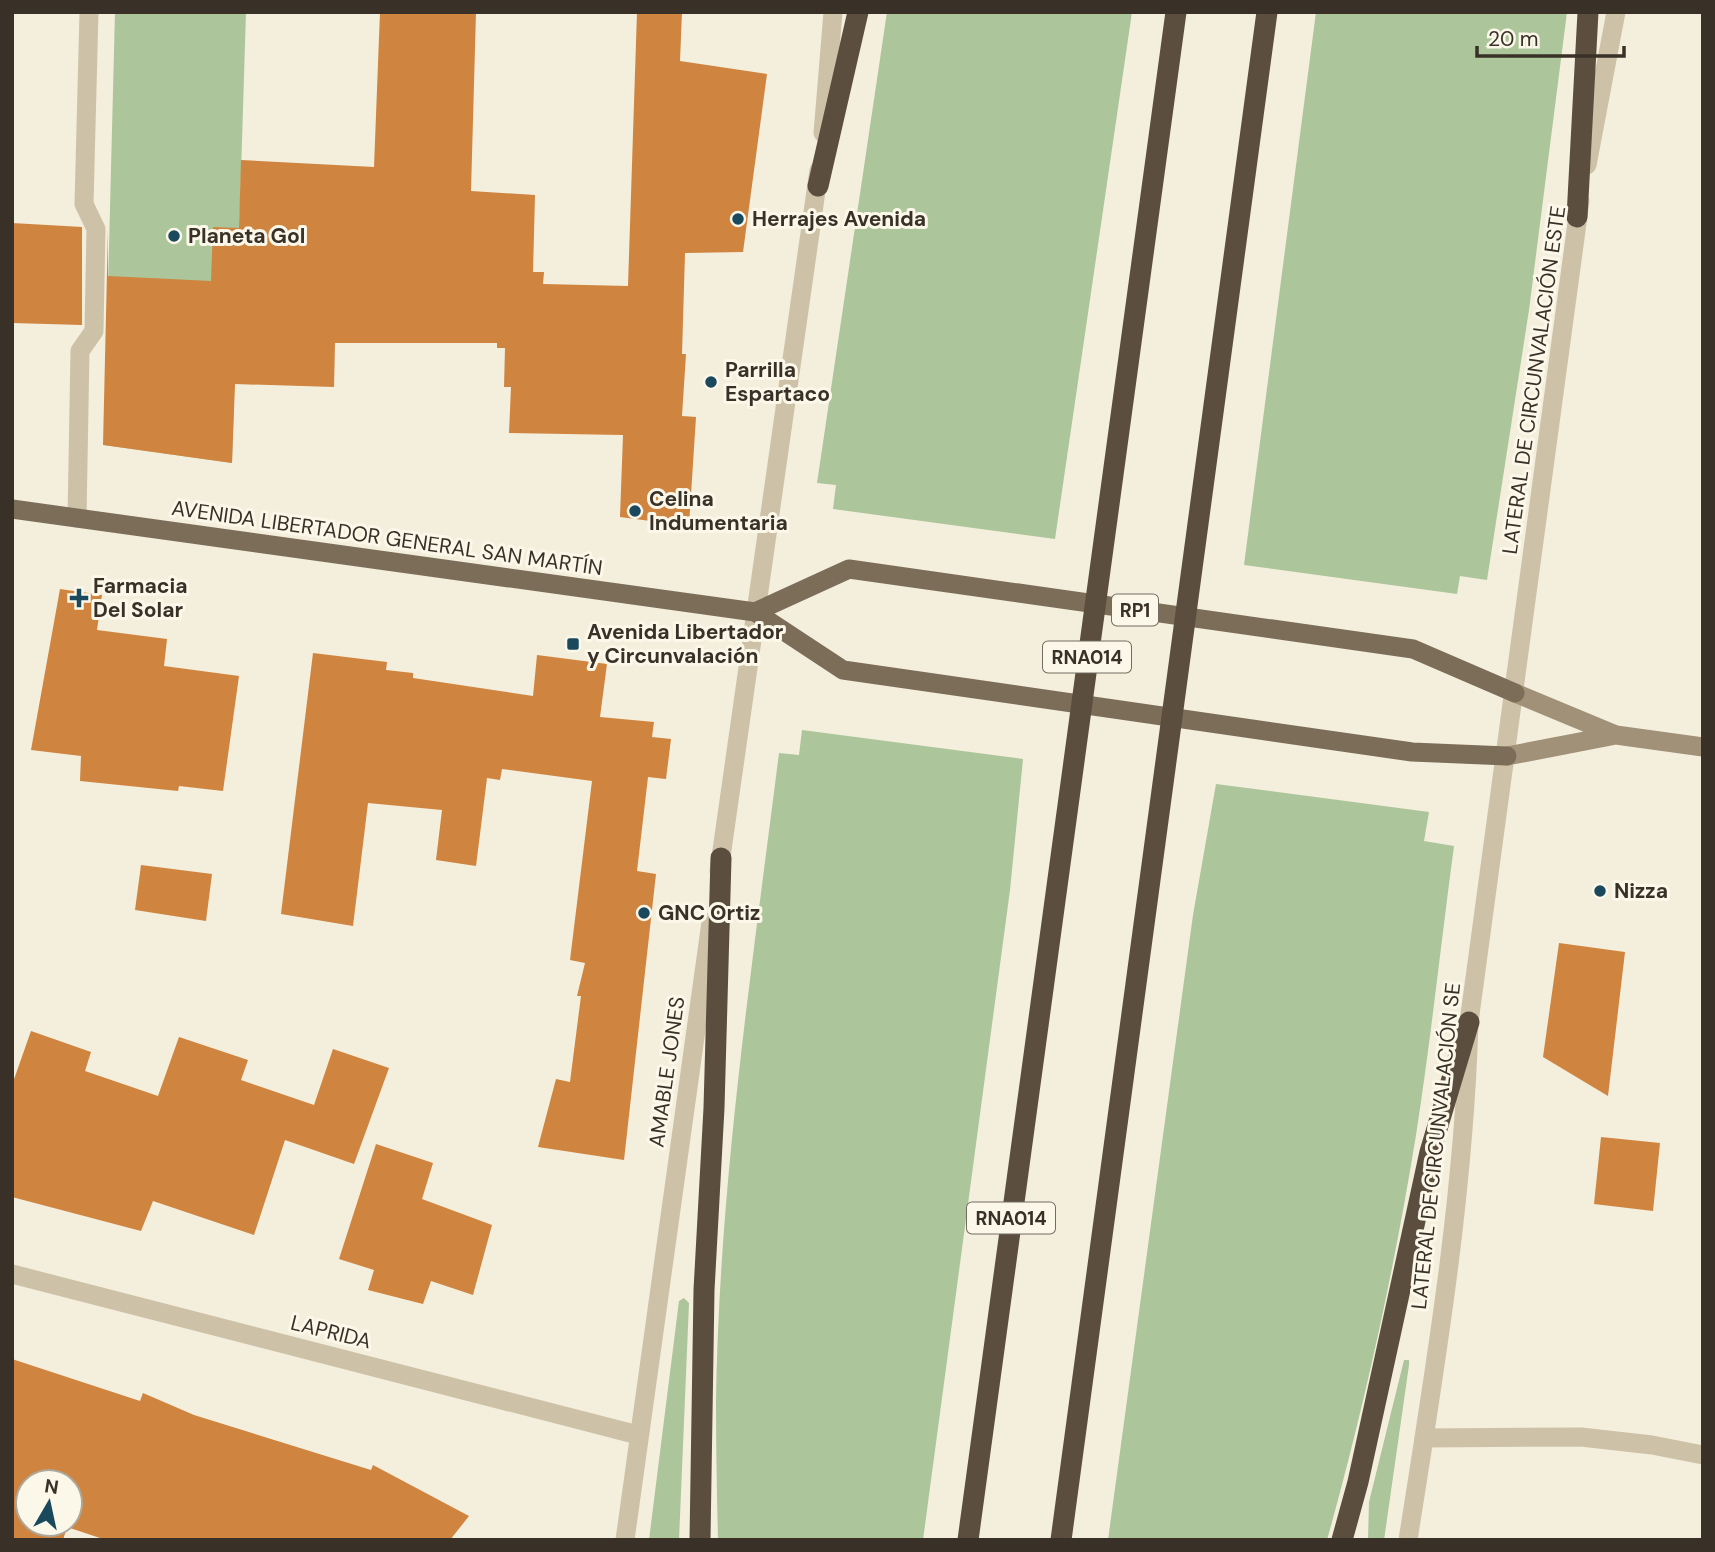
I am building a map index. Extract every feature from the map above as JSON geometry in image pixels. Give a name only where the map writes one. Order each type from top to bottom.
[{"type":"highway","points":[[818,186],[858,12]]},
{"type":"highway","name":"RNA014","points":[[968,1540],[1176,12]]},
{"type":"highway","points":[[1061,1540],[1267,12]]},
{"type":"highway","points":[[1577,217],[1588,12]]},
{"type":"highway","points":[[700,1540],[704,1290],[714,1108],[721,858]]},
{"type":"highway","points":[[1342,1540],[1359,1482],[1430,1152],[1469,1022]]},
{"type":"main road","name":"AVENIDA LIBERTADOR GENERAL SAN MARTÍN","points":[[12,509],[755,612],[843,670],[1412,752],[1507,756],[1616,735],[1703,747]]},
{"type":"main road","name":"RP1","points":[[755,612],[849,569],[1413,649],[1616,735]]},
{"type":"street","points":[[77,518],[80,351],[94,331],[96,229],[84,204],[89,12]]},
{"type":"street","name":"AMABLE JONES","points":[[625,1540],[755,612],[818,186],[834,12]]},
{"type":"street","name":"LATERAL DE CIRCUNVALACIÓN ESTE","points":[[1507,756],[1577,217],[1616,12]]},
{"type":"street","name":"LATERAL DE CIRCUNVALACIÓN SE","points":[[1408,1540],[1438,1351],[1467,1114],[1469,1022],[1507,756]]},
{"type":"street","name":"LAPRIDA","points":[[12,1273],[638,1435]]},
{"type":"street","points":[[1424,1438],[1581,1437],[1652,1445],[1703,1455]]},
{"type":"green space","name":"Planeta Gol","points":[[115,12],[246,12],[232,463],[104,445]]},
{"type":"green space","points":[[887,12],[1132,12],[1055,539],[833,509],[836,485],[817,483]]},
{"type":"green space","points":[[1316,12],[1567,12],[1529,310],[1487,580],[1460,576],[1457,594],[1244,565]]},
{"type":"green space","points":[[802,730],[1023,759],[1010,890],[923,1540],[718,1540],[718,1321],[738,1077],[779,753],[799,755]]},
{"type":"green space","points":[[1216,784],[1429,812],[1424,841],[1454,846],[1407,1186],[1366,1390],[1327,1540],[1108,1540],[1193,915]]},
{"type":"green space","points":[[684,1298],[689,1303],[679,1540],[649,1540],[679,1301]]},
{"type":"green space","points":[[1404,1360],[1409,1360],[1409,1365],[1384,1540],[1368,1540],[1369,1502]]},
{"type":"building","points":[[380,12],[476,12],[471,191],[535,195],[533,272],[544,272],[543,284],[628,286],[637,12],[682,12],[680,61],[767,74],[743,252],[685,253],[682,354],[686,354],[682,416],[696,417],[689,526],[620,517],[623,435],[509,433],[511,387],[504,387],[505,348],[497,348],[497,343],[335,343],[334,387],[235,384],[232,463],[103,445],[108,229],[108,276],[211,281],[213,227],[239,228],[241,160],[374,167]]},
{"type":"building","points":[[12,223],[82,227],[82,325],[12,323]]},
{"type":"building","points":[[60,589],[102,595],[97,630],[167,639],[164,666],[239,676],[223,791],[179,786],[178,791],[80,781],[81,756],[31,750]]},
{"type":"building","points":[[313,653],[387,662],[386,670],[413,673],[413,678],[533,696],[537,655],[607,664],[600,717],[654,722],[652,737],[671,739],[666,779],[648,777],[637,871],[656,874],[624,1160],[538,1147],[556,1079],[570,1082],[581,996],[577,996],[585,963],[570,960],[592,781],[502,769],[500,780],[487,778],[476,866],[436,860],[442,810],[368,803],[353,926],[281,914]]},
{"type":"building","points":[[141,865],[212,874],[206,921],[135,910]]},
{"type":"building","points":[[1559,943],[1625,952],[1608,1096],[1543,1057]]},
{"type":"building","points":[[31,1031],[91,1052],[85,1071],[158,1096],[179,1037],[248,1060],[241,1080],[314,1105],[333,1049],[389,1068],[354,1164],[285,1140],[254,1235],[153,1201],[141,1231],[12,1197],[12,1085]]},
{"type":"building","points":[[1601,1137],[1660,1143],[1653,1211],[1594,1204]]},
{"type":"building","points":[[376,1144],[433,1163],[422,1199],[492,1225],[473,1295],[431,1281],[423,1304],[368,1290],[374,1270],[339,1259]]},
{"type":"building","points":[[12,1359],[140,1401],[143,1393],[194,1415],[371,1470],[373,1465],[469,1516],[450,1540],[106,1540],[84,1533],[84,1468],[14,1468],[14,1538],[63,1540],[12,1540]]},
{"type":"place","name":"Herrajes Avenida","points":[[738,219]]},
{"type":"place","name":"Planeta Gol","points":[[174,236]]},
{"type":"place","name":"Parrilla Espartaco","points":[[711,382]]},
{"type":"place","name":"Celina Indumentaria","points":[[635,511]]},
{"type":"place","name":"Farmacia Del Solar","points":[[79,598]]},
{"type":"place","name":"Avenida Libertador y Circunvalación","points":[[573,644]]},
{"type":"place","name":"Nizza","points":[[1600,891]]},
{"type":"place","name":"GNC Ortiz","points":[[644,913]]}]
